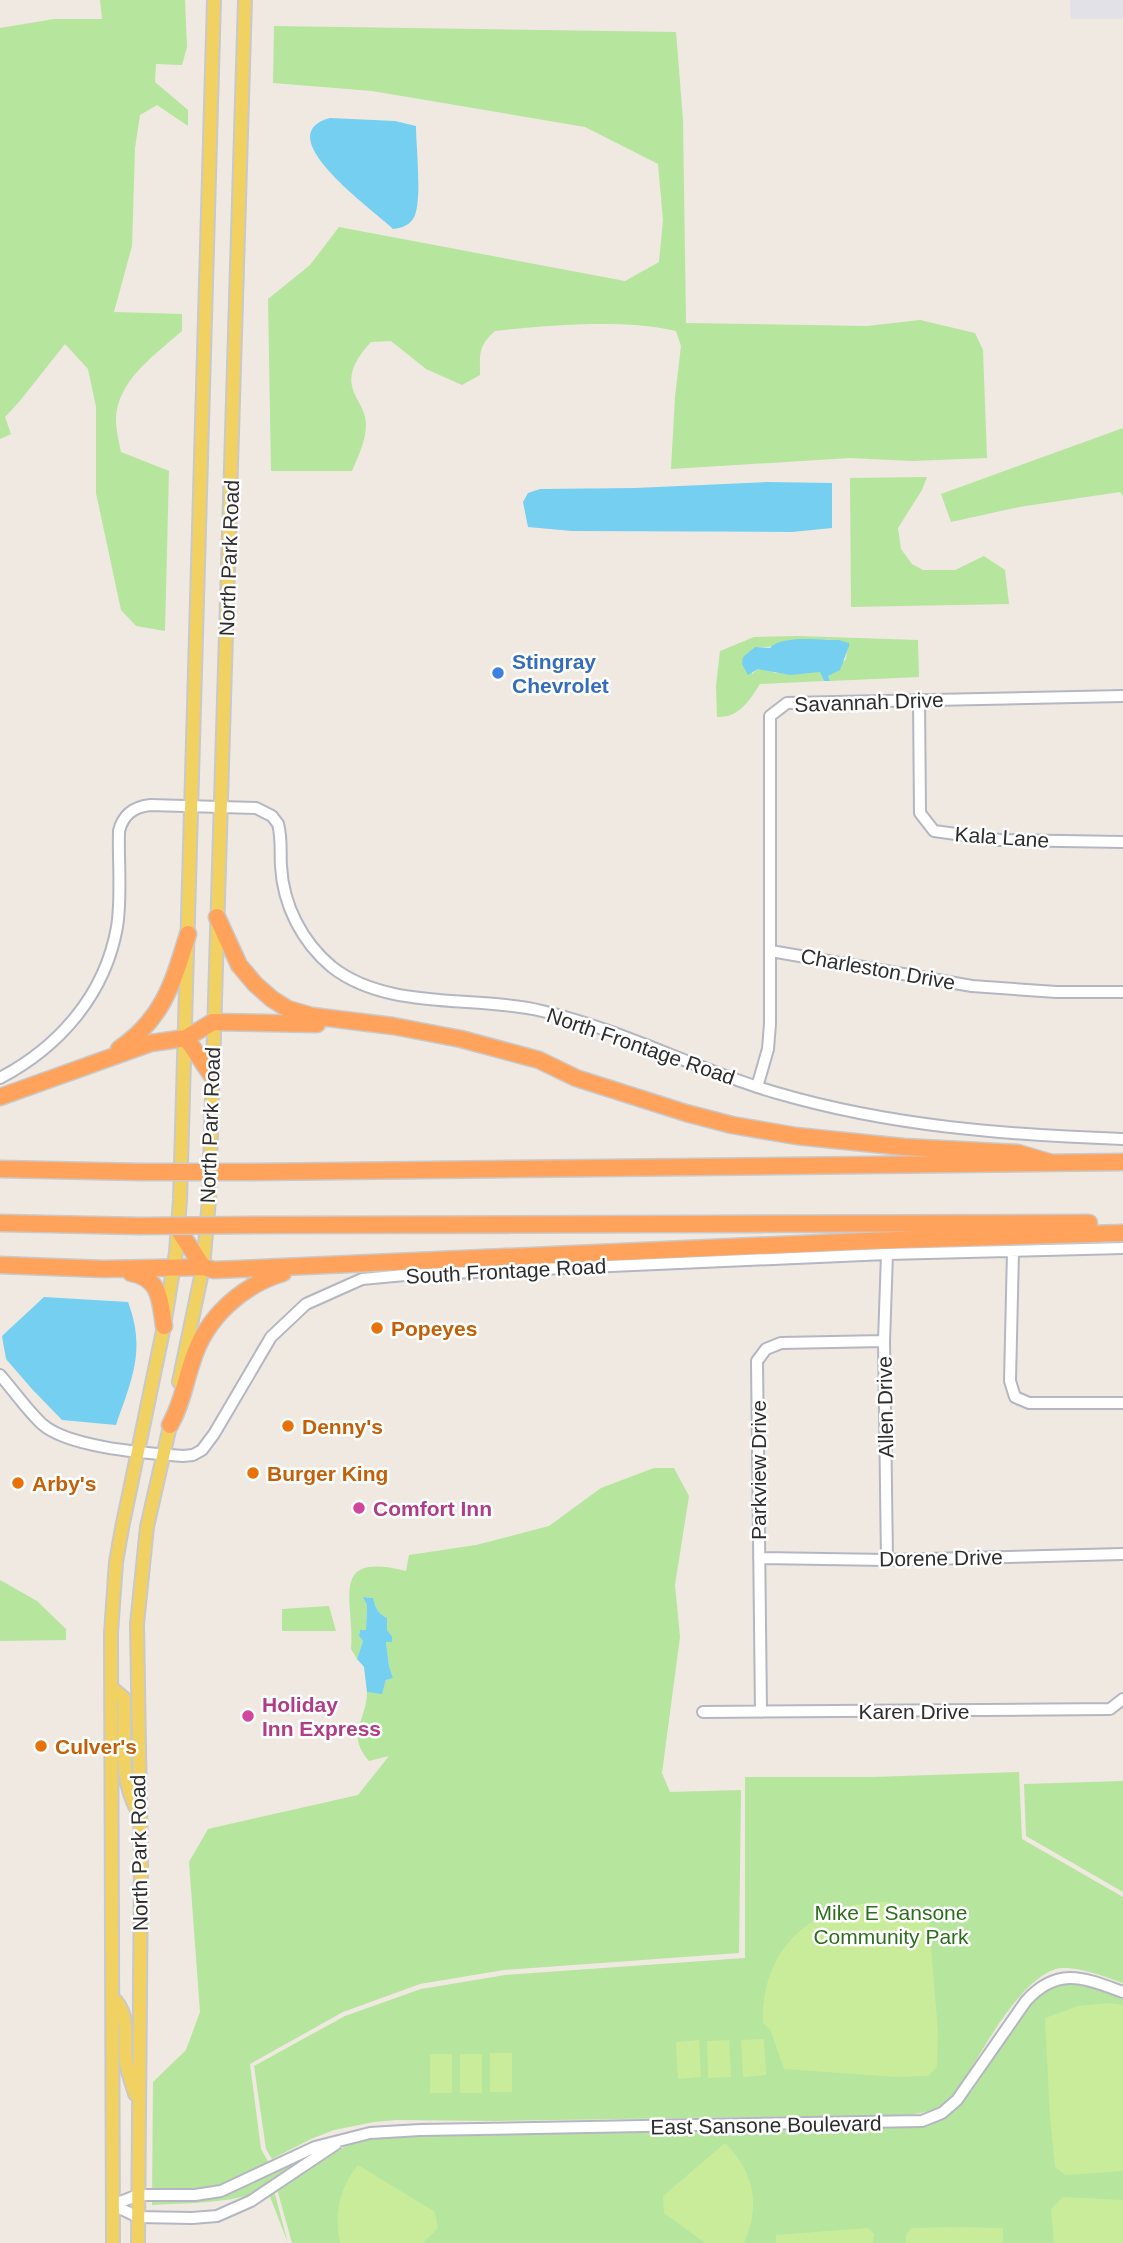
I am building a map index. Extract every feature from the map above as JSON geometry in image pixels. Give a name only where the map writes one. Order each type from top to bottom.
[{"type":"highway","points":[[217,917],[239,965],[271,999],[288,1009],[312,1016],[461,1038],[539,1060],[576,1078],[732,1125],[796,1136],[904,1147],[1018,1153],[1052,1163]]},
{"type":"highway","points":[[107,1058],[130,1042],[158,1012],[171,987],[188,934]]},
{"type":"highway","points":[[0,1097],[151,1043],[186,1038],[213,1022],[299,1022],[384,1030],[461,1044],[566,1073]]},
{"type":"highway","points":[[186,1038],[212,1076]]},
{"type":"highway","points":[[0,1170],[256,1172],[1123,1162]]},
{"type":"highway","points":[[0,1223],[140,1226],[1123,1223]]},
{"type":"highway","points":[[178,1230],[202,1268]]},
{"type":"highway","points":[[0,1265],[104,1269],[302,1268],[854,1241],[1123,1233]]},
{"type":"highway","points":[[170,1425],[180,1409],[193,1357],[219,1314],[234,1299],[256,1284],[274,1275],[302,1268]]},
{"type":"highway","points":[[104,1269],[143,1275],[150,1281],[159,1294],[164,1326]]},
{"type":"main road","name":"North Park Road","points":[[113,2243],[111,1633],[116,1562],[136,1451],[164,1326],[178,1230],[186,1038],[214,0]]},
{"type":"main road","name":"North Park Road","points":[[138,2243],[141,1866],[137,1624],[147,1527],[202,1268],[209,1200],[245,0]]},
{"type":"main road","points":[[111,1687],[124,1698],[124,1777],[128,1794],[139,1814]]},
{"type":"main road","points":[[112,1997],[119,2004],[125,2019],[126,2062],[139,2108]]},
{"type":"street","name":"Savannah Drive","points":[[771,951],[770,716],[787,704],[1123,696]]},
{"type":"street","name":"Kala Lane","points":[[919,699],[920,813],[934,831],[1000,840],[1123,842]]},
{"type":"street","name":"North Frontage Road","points":[[0,1078],[41,1052],[71,1024],[96,989],[117,928],[121,821],[138,806],[220,806],[256,808],[272,816],[281,834],[283,882],[295,920],[318,954],[354,981],[387,994],[505,1004],[540,1011],[607,1031],[757,1087],[827,1106],[915,1123],[1058,1137],[1123,1139]]},
{"type":"street","name":"Charleston Drive","points":[[757,1087],[768,1049],[771,951],[972,986],[1056,992],[1123,992]]},
{"type":"street","name":"South Frontage Road","points":[[0,1375],[43,1425],[60,1436],[112,1448],[183,1456],[202,1450],[214,1434],[271,1338],[306,1304],[362,1279],[418,1274],[887,1254],[1123,1248]]},
{"type":"street","points":[[1013,1251],[1010,1381],[1015,1397],[1029,1404],[1123,1403]]},
{"type":"street","name":"Allen Drive","points":[[887,1254],[884,1341],[887,1560]]},
{"type":"street","name":"Parkview Drive","points":[[761,1712],[757,1361],[766,1349],[781,1343],[884,1341]]},
{"type":"street","name":"Dorene Drive","points":[[759,1558],[887,1560],[1123,1554]]},
{"type":"street","name":"Karen Drive","points":[[703,1712],[1110,1709],[1123,1699]]},
{"type":"street","name":"East Sansone Boulevard","points":[[113,2205],[138,2196],[195,2195],[221,2191],[300,2153],[370,2133],[922,2121],[942,2113],[964,2093],[1026,2001],[1040,1988],[1055,1980],[1076,1977],[1123,1992]]},
{"type":"street","name":"East Sansone Boulevard","points":[[113,2205],[138,2217],[197,2218],[229,2212],[253,2200],[341,2141]]},
{"type":"street","points":[[240,2183],[253,2200]]},
{"type":"street","points":[[195,2195],[197,2218]]},
{"type":"shaded area","points":[[1070,0],[1123,0],[1123,19],[1071,19]]},
{"type":"green space","points":[[100,0],[185,0],[187,47],[182,65],[156,64],[155,82],[188,110],[188,126],[157,105],[140,115],[135,148],[132,246],[114,312],[182,314],[182,331],[130,381],[118,406],[116,420],[121,452],[169,471],[165,631],[136,626],[121,610],[96,493],[96,407],[88,369],[65,344],[5,417],[11,434],[0,439],[0,28],[54,19],[102,19]]},
{"type":"green space","points":[[274,26],[676,32],[683,120],[686,323],[867,326],[920,320],[975,333],[983,350],[987,458],[912,461],[850,458],[671,469],[681,346],[676,331],[634,325],[586,324],[495,331],[485,341],[481,351],[480,375],[462,385],[426,369],[391,341],[371,342],[360,356],[351,380],[366,424],[363,444],[352,471],[271,471],[268,299],[310,265],[339,227],[625,281],[659,262],[663,220],[658,164],[585,127],[372,91],[273,83]]},
{"type":"green space","points":[[1123,428],[1123,496],[1120,492],[1019,507],[951,522],[941,494]]},
{"type":"green space","points":[[927,477],[898,528],[901,549],[912,564],[923,570],[955,570],[984,556],[1005,570],[1009,604],[851,607],[850,478]]},
{"type":"green space","points":[[754,637],[918,640],[919,677],[830,681],[828,676],[846,659],[848,643],[836,640],[755,647],[752,674],[758,669],[768,669],[775,673],[820,672],[824,681],[760,684],[737,711],[725,717],[717,717],[716,686],[720,651]]},
{"type":"green space","points":[[654,1468],[674,1468],[689,1496],[675,1585],[680,1637],[662,1773],[670,1792],[741,1790],[739,1953],[504,1970],[420,1984],[343,2012],[250,2064],[261,2149],[269,2163],[274,2164],[328,2138],[360,2129],[413,2124],[821,2121],[922,2117],[948,2107],[961,2094],[1015,2011],[1029,1992],[1044,1979],[1060,1973],[1076,1974],[1123,1988],[1123,1992],[1080,1978],[1065,1977],[1048,1983],[1018,2012],[966,2091],[953,2105],[941,2113],[918,2121],[662,2125],[387,2134],[352,2139],[332,2147],[273,2187],[288,2243],[267,2189],[225,2200],[152,2205],[153,2082],[186,2050],[200,2012],[189,1862],[208,1829],[358,1795],[389,1756],[369,1761],[359,1742],[359,1727],[367,1692],[382,1693],[386,1680],[393,1678],[386,1642],[392,1642],[392,1636],[387,1630],[387,1618],[377,1610],[373,1598],[364,1597],[367,1605],[366,1630],[360,1630],[359,1636],[363,1641],[357,1659],[351,1649],[349,1598],[350,1584],[355,1574],[365,1568],[381,1567],[406,1571],[409,1555],[476,1545],[549,1526],[601,1488]]},
{"type":"green space","points":[[0,1580],[37,1601],[66,1629],[66,1640],[0,1641]]},
{"type":"green space","points":[[329,1606],[336,1631],[282,1631],[282,1609]]},
{"type":"green space","name":"Mike E Sansone Community Park","points":[[1019,1772],[1022,1839],[1123,1897],[1123,1983],[1071,1968],[1056,1969],[1043,1975],[1009,2010],[957,2090],[938,2107],[923,2113],[899,2115],[396,2120],[334,2130],[272,2159],[266,2149],[254,2066],[345,2016],[421,1989],[505,1975],[745,1958],[745,1777],[873,1777]]},
{"type":"green space","points":[[1123,1781],[1123,1892],[1026,1836],[1024,1784]]},
{"type":"green space","points":[[888,1902],[894,1910],[929,1922],[938,2033],[937,2067],[928,2076],[896,2077],[784,2069],[770,2029],[763,2023],[765,1996],[771,1972],[782,1951],[797,1934],[815,1920],[837,1910],[861,1904]]},
{"type":"green space","points":[[1067,1982],[1082,1983],[1123,1997],[1123,2243],[292,2243],[277,2189],[332,2153],[364,2141],[449,2135],[919,2126],[954,2110],[972,2091],[1027,2008],[1051,1986]]},
{"type":"green space","points":[[1109,2003],[1123,2005],[1123,2171],[1065,2175],[1055,2167],[1045,2018],[1078,2006]]},
{"type":"green space","points":[[764,2039],[766,2075],[743,2077],[741,2040]]},
{"type":"green space","points":[[699,2040],[701,2077],[678,2079],[676,2042]]},
{"type":"green space","points":[[729,2040],[731,2077],[708,2078],[707,2041]]},
{"type":"green space","points":[[490,2053],[512,2053],[512,2092],[490,2092]]},
{"type":"green space","points":[[430,2054],[452,2054],[452,2093],[430,2093]]},
{"type":"green space","points":[[460,2054],[482,2054],[482,2093],[460,2093]]},
{"type":"green space","points":[[725,2143],[743,2165],[748,2177],[752,2190],[752,2216],[744,2243],[705,2243],[664,2213],[663,2196]]},
{"type":"green space","points":[[358,2165],[435,2212],[438,2228],[423,2243],[340,2243],[338,2212],[342,2192]]},
{"type":"green space","points":[[1063,2197],[1123,2200],[1123,2243],[1054,2243],[1051,2209]]},
{"type":"green space","points":[[868,2228],[874,2234],[873,2243],[776,2243],[776,2235]]},
{"type":"green space","points":[[912,2228],[1003,2228],[1003,2243],[906,2243],[906,2234]]},
{"type":"water","points":[[330,118],[395,121],[416,126],[418,201],[416,212],[409,223],[393,229],[348,190],[317,156],[310,140],[314,127]]},
{"type":"water","points":[[767,482],[832,483],[832,528],[792,532],[572,531],[528,527],[523,502],[528,493],[540,489]]},
{"type":"water","points":[[792,640],[839,640],[849,643],[849,646],[840,670],[828,676],[830,681],[824,681],[820,672],[790,675],[758,669],[748,675],[742,664],[743,657],[755,647],[770,648],[783,641]]},
{"type":"water","points":[[44,1297],[128,1302],[136,1335],[135,1364],[116,1425],[62,1420],[6,1359],[2,1336]]},
{"type":"water","points":[[363,1597],[373,1598],[377,1610],[387,1618],[387,1630],[392,1636],[392,1642],[386,1642],[393,1678],[386,1680],[382,1694],[367,1692],[364,1667],[357,1659],[363,1641],[359,1636],[360,1630],[366,1630],[367,1605]]},
{"type":"place","name":"Stingray Chevrolet","points":[[498,673]]},
{"type":"place","name":"Popeyes","points":[[377,1328]]},
{"type":"place","name":"Denny's","points":[[288,1426]]},
{"type":"place","name":"Burger King","points":[[253,1473]]},
{"type":"place","name":"Arby's","points":[[18,1483]]},
{"type":"place","name":"Comfort Inn","points":[[359,1508]]},
{"type":"place","name":"Holiday Inn Express","points":[[248,1716]]},
{"type":"place","name":"Culver's","points":[[41,1746]]}]
